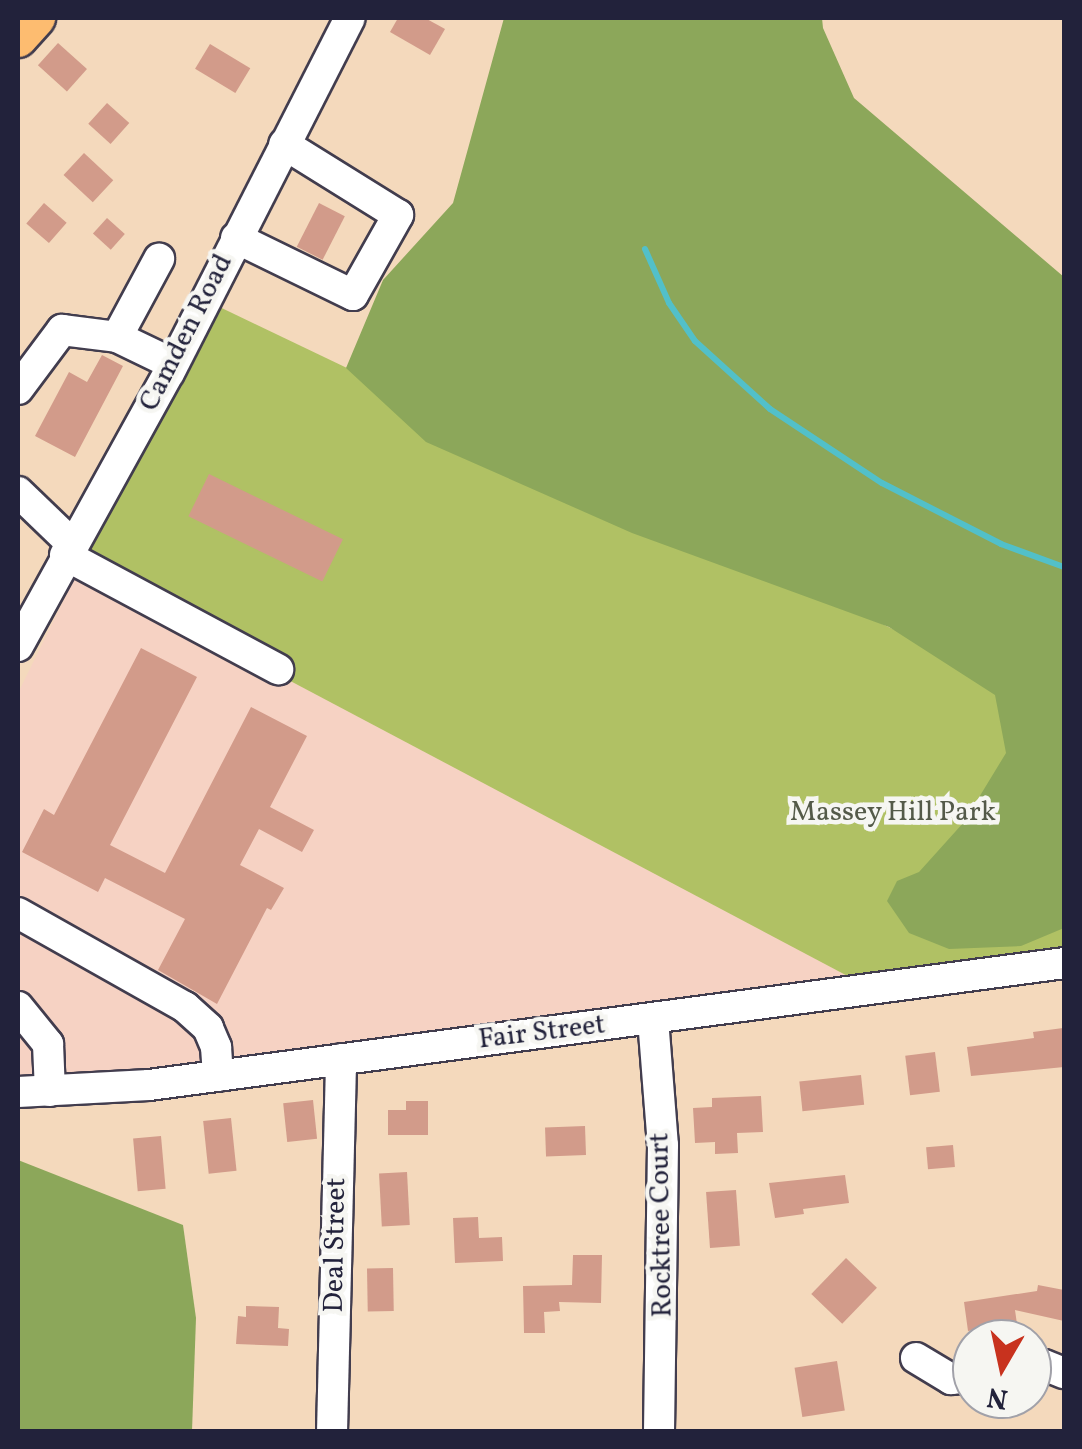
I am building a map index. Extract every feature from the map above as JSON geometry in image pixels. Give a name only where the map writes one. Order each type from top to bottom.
[{"type":"main road","points":[[18,38],[36,18]]},
{"type":"street","name":"Camden Road","points":[[18,646],[173,364],[350,18]]},
{"type":"street","points":[[236,238],[353,295],[398,215],[284,144]]},
{"type":"street","points":[[118,337],[160,258]]},
{"type":"street","points":[[18,389],[62,330],[118,337],[173,364]]},
{"type":"street","points":[[18,492],[68,550],[278,669]]},
{"type":"street","points":[[18,913],[185,1007],[208,1028],[216,1047],[218,1076]]},
{"type":"street","name":"Fair Street","points":[[18,1092],[218,1076],[1064,963]]},
{"type":"street","points":[[18,1007],[48,1044],[50,1091]]},
{"type":"street","name":"Rocktree Court","points":[[653,1019],[663,1145],[659,1432]]},
{"type":"street","name":"Deal Street","points":[[332,1432],[341,1059]]},
{"type":"street","points":[[916,1358],[952,1378]]},
{"type":"shaded area","points":[[79,569],[874,990],[341,1059],[18,1084],[18,693]]},
{"type":"green space","points":[[504,18],[822,18],[854,98],[1064,277],[1064,928],[1021,946],[949,949],[909,933],[887,901],[897,881],[919,872],[964,822],[1006,753],[995,695],[889,627],[632,533],[426,442],[346,368],[383,280],[453,203]]},
{"type":"green space","name":"Massey Hill Park","points":[[205,300],[1064,711],[1064,963],[874,990],[79,569]]},
{"type":"green space","points":[[18,1160],[183,1225],[196,1318],[192,1431],[18,1431]]},
{"type":"building","points":[[398,18],[425,18],[445,29],[430,55],[390,32]]},
{"type":"building","points":[[58,43],[87,69],[67,91],[38,65]]},
{"type":"building","points":[[210,44],[250,68],[235,93],[195,69]]},
{"type":"building","points":[[107,103],[129,123],[111,144],[88,124]]},
{"type":"building","points":[[84,153],[113,180],[93,202],[64,175]]},
{"type":"building","points":[[44,203],[67,223],[49,243],[26,223]]},
{"type":"building","points":[[319,203],[345,216],[323,260],[297,247]]},
{"type":"building","points":[[107,218],[125,234],[111,250],[93,234]]},
{"type":"building","points":[[102,355],[123,366],[75,457],[35,436],[69,372],[87,382]]},
{"type":"building","points":[[209,474],[343,539],[322,582],[188,516]]},
{"type":"building","points":[[141,648],[197,677],[110,845],[165,873],[251,707],[307,736],[270,807],[314,830],[302,852],[259,829],[240,865],[284,888],[271,910],[267,908],[217,1004],[158,970],[185,919],[105,878],[98,892],[22,852],[44,809],[54,815]]},
{"type":"building","points":[[1063,1028],[1064,1067],[971,1076],[967,1047],[1034,1038],[1033,1032]]},
{"type":"building","points":[[935,1052],[940,1092],[910,1095],[905,1056]]},
{"type":"building","points":[[861,1075],[864,1105],[802,1111],[799,1081]]},
{"type":"building","points":[[761,1096],[763,1132],[737,1133],[738,1153],[715,1154],[715,1142],[695,1143],[693,1108],[712,1107],[712,1098]]},
{"type":"building","points":[[313,1100],[317,1139],[287,1142],[283,1103]]},
{"type":"building","points":[[406,1101],[428,1101],[428,1135],[388,1135],[388,1110],[406,1110]]},
{"type":"building","points":[[231,1118],[237,1171],[209,1174],[203,1121]]},
{"type":"building","points":[[585,1126],[586,1155],[546,1156],[545,1127]]},
{"type":"building","points":[[161,1136],[166,1189],[138,1191],[133,1138]]},
{"type":"building","points":[[953,1145],[955,1167],[928,1169],[926,1147]]},
{"type":"building","points":[[407,1172],[410,1225],[382,1226],[379,1173]]},
{"type":"building","points":[[845,1175],[849,1203],[803,1209],[804,1214],[775,1218],[769,1183]]},
{"type":"building","points":[[736,1190],[740,1246],[710,1248],[706,1192]]},
{"type":"building","points":[[478,1217],[479,1238],[502,1237],[503,1261],[455,1263],[453,1218]]},
{"type":"building","points":[[573,1255],[602,1255],[601,1303],[559,1302],[560,1311],[544,1312],[545,1333],[524,1333],[523,1286],[572,1285]]},
{"type":"building","points":[[846,1258],[877,1288],[842,1324],[811,1294]]},
{"type":"building","points":[[367,1268],[393,1268],[394,1311],[368,1311]]},
{"type":"building","points":[[1038,1285],[1064,1290],[1064,1321],[1015,1310],[1016,1319],[966,1319],[964,1302],[1037,1291]]},
{"type":"building","points":[[246,1306],[279,1307],[278,1328],[289,1329],[288,1346],[236,1344],[238,1316],[246,1317]]},
{"type":"building","points":[[837,1361],[845,1410],[802,1417],[795,1368]]},
{"type":"waterway","points":[[645,249],[669,303],[695,341],[770,409],[882,483],[1001,544],[1064,567]]}]
